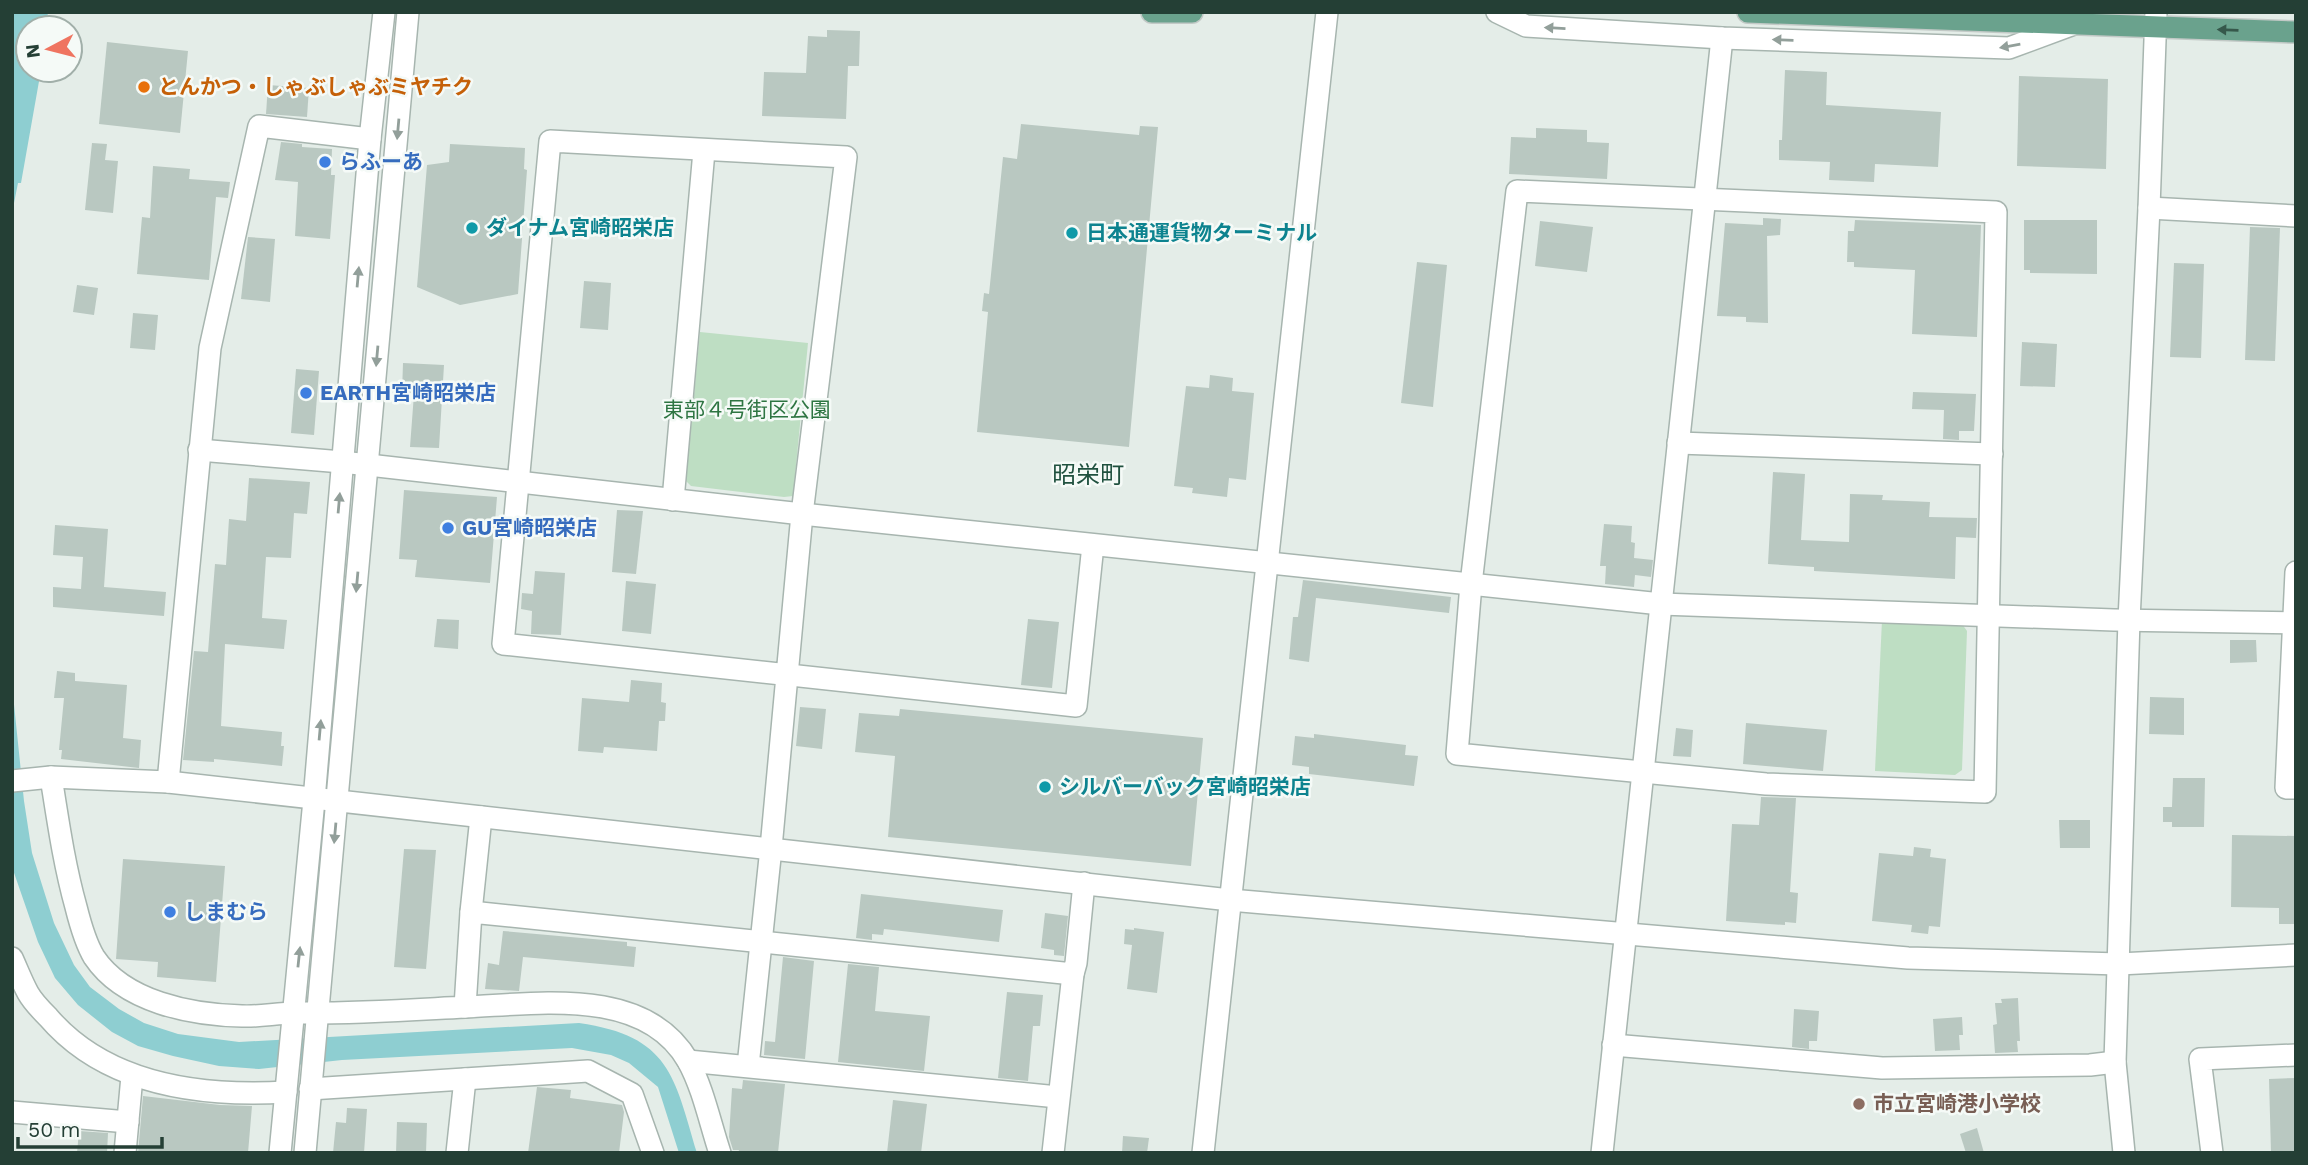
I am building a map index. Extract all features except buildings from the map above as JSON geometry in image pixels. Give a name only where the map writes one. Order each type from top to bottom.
[{"type":"main road","points":[[1152,12],[1192,12]]},
{"type":"main road","points":[[1748,12],[2074,24],[2156,20],[2296,32]]},
{"type":"street","points":[[280,1153],[314,800],[370,139],[384,12]]},
{"type":"street","points":[[305,1153],[408,12]]},
{"type":"street","points":[[1203,1153],[1327,12]]},
{"type":"street","points":[[1497,12],[1527,26],[1722,38],[2010,48],[2074,24]]},
{"type":"street","points":[[2124,1153],[2115,1062],[2129,620],[2156,20]]},
{"type":"street","points":[[1602,1153],[1722,38]]},
{"type":"street","points":[[168,782],[210,348],[259,126],[370,139]]},
{"type":"street","points":[[748,1066],[788,675],[802,514],[846,157],[550,141],[503,644],[788,675],[1076,706],[1093,545]]},
{"type":"street","points":[[673,500],[704,151]]},
{"type":"street","points":[[1517,191],[1996,212],[1992,454],[1985,792],[1766,784],[1457,754],[1471,584],[1517,191]]},
{"type":"street","points":[[2149,208],[2296,216]]},
{"type":"street","points":[[1678,443],[1992,454]]},
{"type":"street","points":[[199,450],[342,462],[802,514],[1661,604],[2295,623]]},
{"type":"street","points":[[2296,572],[2286,788],[2296,788]]},
{"type":"street","points":[[51,777],[66,872],[81,926],[93,955],[107,973],[143,997],[188,1010],[318,1020],[465,1007],[568,1003],[621,1010],[645,1019],[669,1035],[688,1061],[720,1153]]},
{"type":"street","points":[[20,781],[51,777],[168,782],[1230,900],[1908,958],[2119,964],[2296,955]]},
{"type":"street","points":[[465,1007],[481,817]]},
{"type":"street","points":[[1054,1153],[1083,883]]},
{"type":"street","points":[[471,912],[1073,974]]},
{"type":"street","points":[[12,958],[28,994],[64,1035],[100,1061],[132,1076],[213,1092],[287,1085]]},
{"type":"street","points":[[1614,1045],[1882,1068],[2090,1065],[2115,1062]]},
{"type":"street","points":[[2212,1153],[2200,1059],[2296,1055]]},
{"type":"street","points":[[688,1061],[1058,1097]]},
{"type":"street","points":[[311,1084],[466,1079],[588,1071],[632,1094],[653,1153]]},
{"type":"street","points":[[125,1153],[132,1076]]},
{"type":"street","points":[[457,1153],[466,1079]]},
{"type":"street","points":[[12,1112],[128,1122]]},
{"type":"green space","name":"東部４号街区公園","points":[[700,332],[808,343],[793,496],[691,486],[686,481]]},
{"type":"green space","points":[[1882,620],[1962,624],[1967,631],[1962,770],[1955,775],[1875,771]]},
{"type":"water","points":[[12,12],[48,12],[14,14],[14,84],[39,84],[21,183],[18,183],[12,213]]},
{"type":"water","points":[[12,685],[32,853],[54,923],[74,965],[90,987],[119,1009],[144,1023],[178,1034],[239,1042],[579,1023],[609,1029],[633,1038],[664,1064],[682,1102],[697,1153],[679,1153],[658,1087],[629,1063],[611,1055],[572,1048],[342,1060],[259,1069],[219,1066],[173,1056],[138,1046],[112,1032],[78,1005],[55,978],[38,942],[12,867]]},
{"type":"place","name":"とんかつ・しゃぶしゃぶミヤチク","points":[[144,87]]},
{"type":"place","name":"らふーあ","points":[[325,162]]},
{"type":"place","name":"ダイナム宮崎昭栄店","points":[[472,228]]},
{"type":"place","name":"日本通運貨物ターミナル","points":[[1072,233]]},
{"type":"place","name":"EARTH宮崎昭栄店","points":[[306,393]]},
{"type":"place","name":"GU宮崎昭栄店","points":[[448,528]]},
{"type":"place","name":"シルバーバック宮崎昭栄店","points":[[1045,787]]},
{"type":"place","name":"しまむら","points":[[170,912]]},
{"type":"place","name":"市立宮崎港小学校","points":[[1859,1104]]},
{"type":"district","name":"昭栄町","points":[[1088,475]]}]
